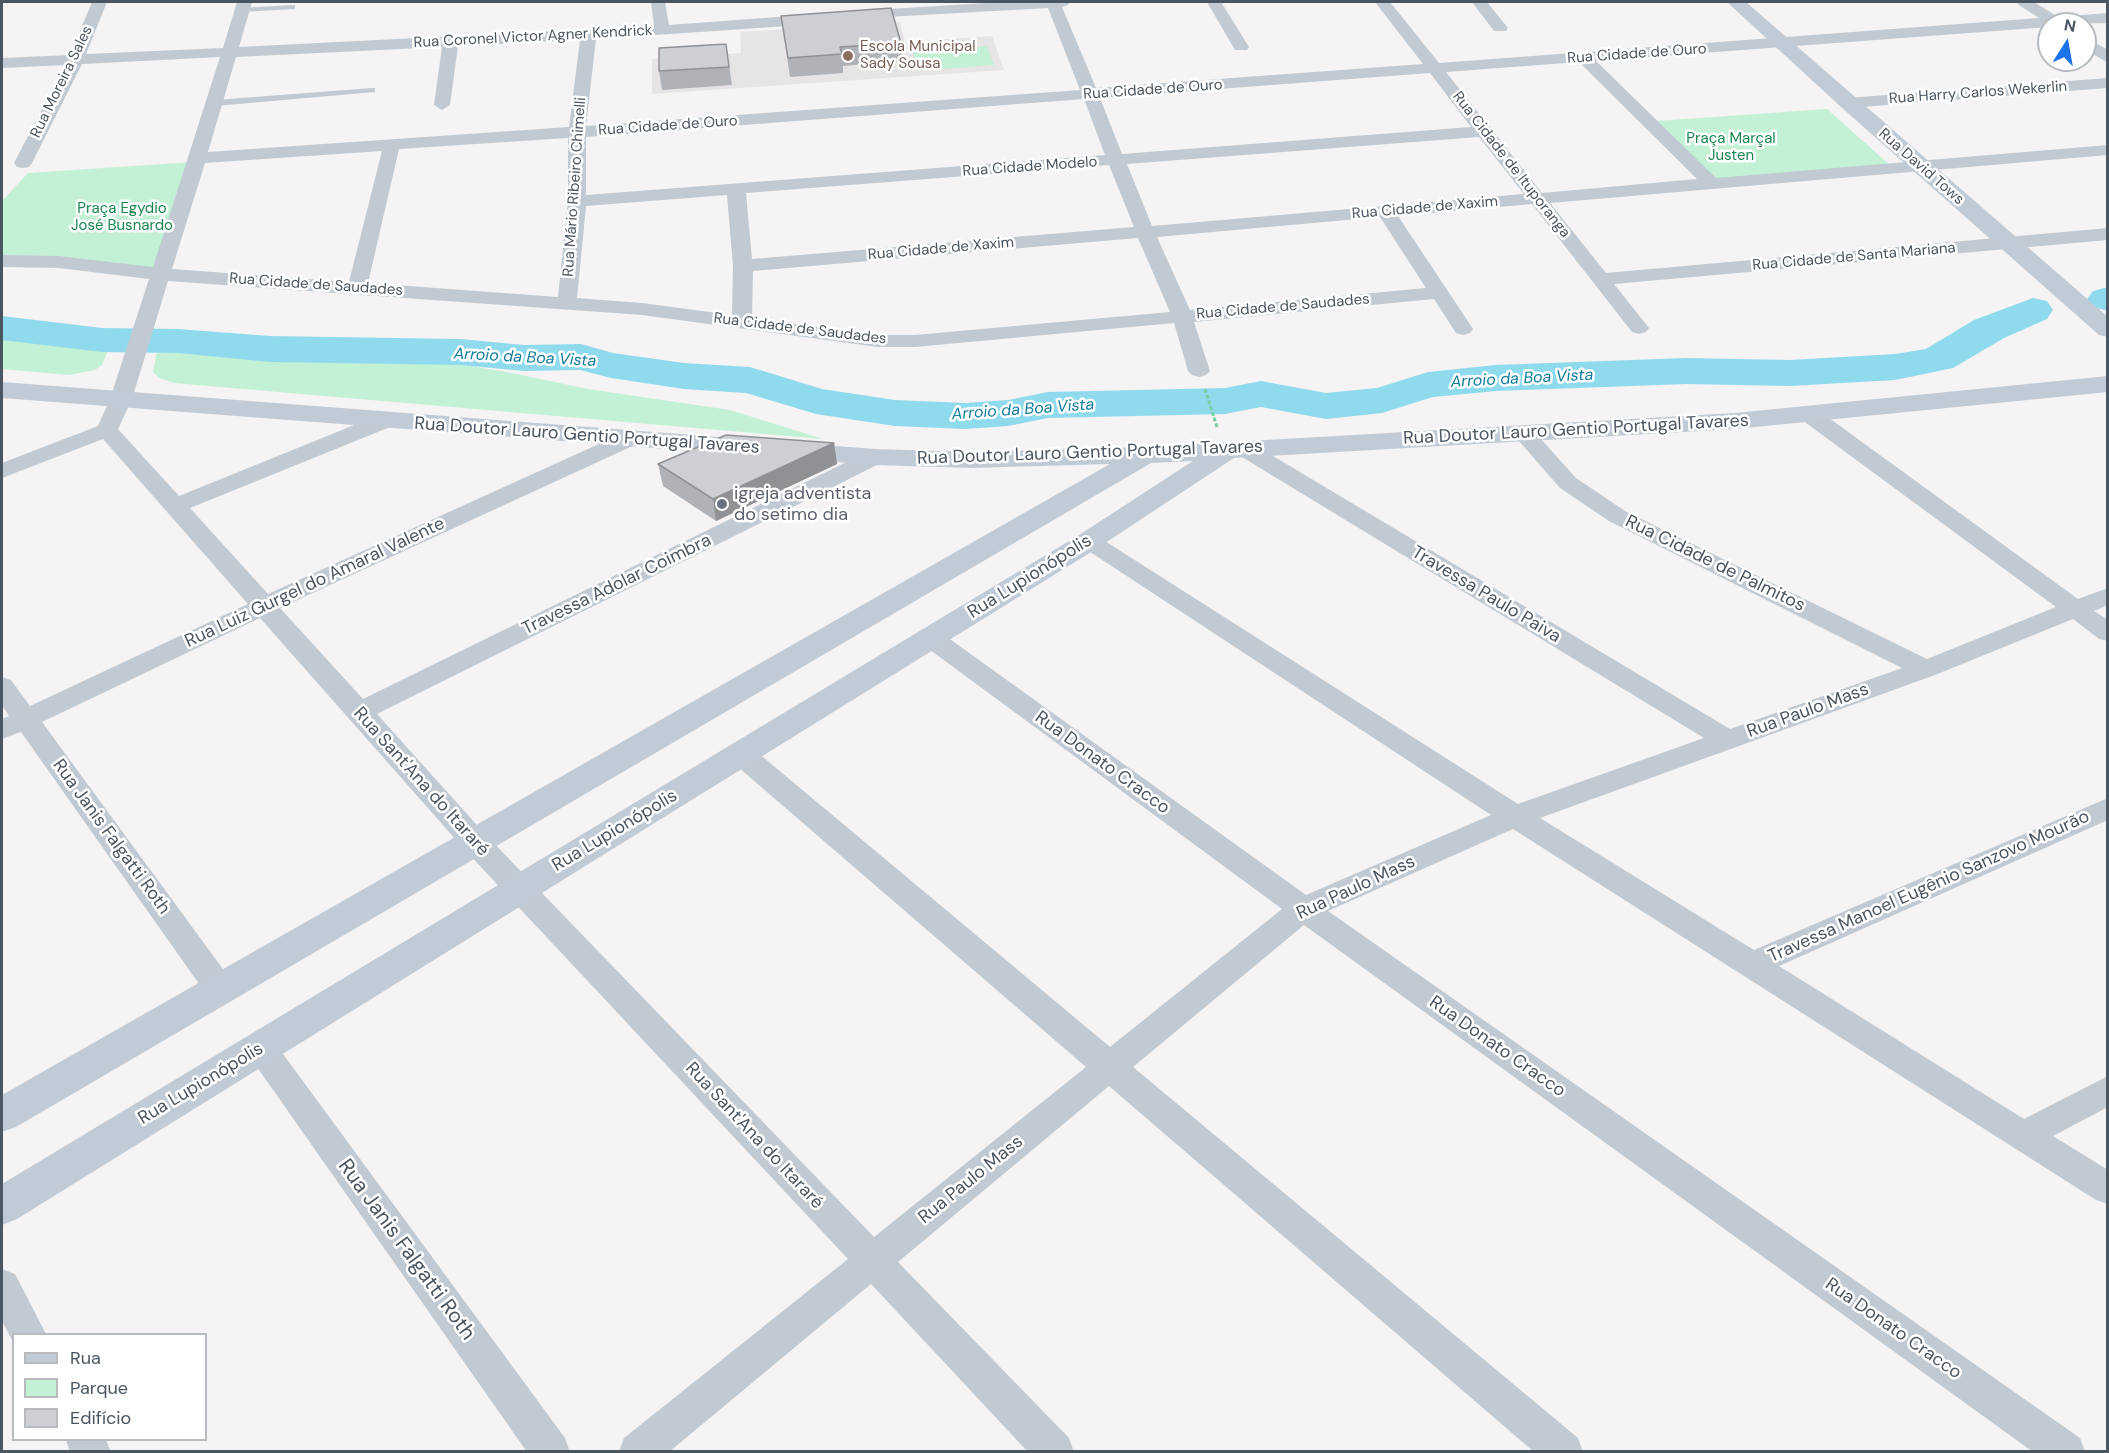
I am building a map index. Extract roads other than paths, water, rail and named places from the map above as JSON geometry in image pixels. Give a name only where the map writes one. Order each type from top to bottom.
[{"type":"street","name":"Rua Moreira Sales","points":[[23,163],[76,59],[99,2]]},
{"type":"street","points":[[658,2],[662,30]]},
{"type":"street","points":[[1053,2],[1145,232],[1182,315],[1201,375]]},
{"type":"street","name":"Rua Coronel Victor Agner Kendrick","points":[[2,63],[590,35],[1012,3],[1063,2]]},
{"type":"street","points":[[1214,2],[1241,47]]},
{"type":"street","name":"Rua Cidade de Ituporanga","points":[[1382,2],[1639,328]]},
{"type":"street","points":[[1479,2],[1500,28]]},
{"type":"street","name":"Rua David Tows","points":[[1736,2],[2108,330]]},
{"type":"street","points":[[2024,2],[2039,12]]},
{"type":"street","points":[[2,471],[107,430],[121,399],[215,102],[242,6]]},
{"type":"street","name":"Rua Cidade de Ouro","points":[[197,158],[2037,24]]},
{"type":"street","name":"Rua Mário Ribeiro Chimelli","points":[[567,303],[577,201],[577,132],[590,35]]},
{"type":"street","points":[[442,105],[451,42]]},
{"type":"street","points":[[1584,58],[1712,184]]},
{"type":"street","name":"Rua Harry Carlos Wekerlin","points":[[1848,103],[2108,83]]},
{"type":"street","name":"Rua Cidade Modelo","points":[[577,201],[1484,131]]},
{"type":"street","points":[[357,288],[392,144]]},
{"type":"street","name":"Rua Cidade de Xaxim","points":[[742,266],[2108,150]]},
{"type":"street","points":[[736,189],[742,266],[742,322]]},
{"type":"street","points":[[1386,212],[1462,329]]},
{"type":"street","name":"Rua Cidade de Santa Mariana","points":[[1601,279],[2108,234]]},
{"type":"street","name":"Rua Cidade de Saudades","points":[[2,261],[60,262],[160,274],[642,309],[878,341],[915,341],[1439,293]]},
{"type":"street","name":"Rua Doutor Lauro Gentio Portugal Tavares","points":[[2,390],[875,457],[970,460],[1145,455],[1810,415],[2108,384]]},
{"type":"street","points":[[1810,415],[2108,633]]},
{"type":"street","points":[[174,506],[387,420]]},
{"type":"street","name":"Rua Sant'Ana do Itararé","points":[[107,430],[475,842],[1054,1452]]},
{"type":"street","name":"Rua Cidade de Palmitos","points":[[1522,433],[1568,483],[1617,516],[1926,669]]},
{"type":"street","name":"Rua Luiz Gurgel do Amaral Valente","points":[[14,724],[264,606],[629,439]]},
{"type":"street","name":"Rua Lupionópolis","points":[[2,1206],[1089,542],[1235,450]]},
{"type":"street","name":"Travessa Paulo Paiva","points":[[1235,450],[1727,740]]},
{"type":"street","points":[[2,1115],[1145,455]]},
{"type":"street","name":"Travessa Adolar Coimbra","points":[[359,712],[875,457]]},
{"type":"street","points":[[1089,542],[1515,816],[2108,1189]]},
{"type":"street","name":"Rua Paulo Mass","points":[[638,1452],[1303,909],[1515,816],[1926,669],[2108,596]]},
{"type":"street","name":"Rua Donato Cracco","points":[[931,638],[1303,909],[2066,1452]]},
{"type":"street","name":"Rua Janis Falgatti Roth","points":[[2,686],[14,724],[220,989]]},
{"type":"street","points":[[741,754],[1564,1452]]},
{"type":"street","name":"Travessa Manoel Eugênio Sanzovo Mourão","points":[[1751,965],[2108,808]]},
{"type":"street","name":"Rua Janis Falgatti Roth","points":[[261,1048],[551,1452]]},
{"type":"street","points":[[2023,1136],[2108,1090]]},
{"type":"street","points":[[2,1286],[27,1333]]},
{"type":"lane","points":[[242,6],[293,4],[288,15]]},
{"type":"lane","points":[[215,102],[372,90]]},
{"type":"waterway","name":"Arroio da Boa Vista","points":[[2,328],[102,340],[178,341],[270,349],[460,352],[524,358],[581,357],[611,365],[684,376],[750,380],[816,401],[895,413],[965,416],[1008,413],[1048,405],[1225,401],[1261,394],[1326,406],[1382,400],[1428,385],[1496,378],[1686,371],[1790,373],[1895,367],[1938,359],[1989,329],[2033,310]]},
{"type":"place","name":"Escola Municipal Sady Sousa","points":[[848,56]]},
{"type":"place","name":"igreja adventista do setimo dia","points":[[722,504]]},
{"type":"park label","name":"Praça Marçal Justen","points":[[1731,148]]},
{"type":"park label","name":"Praça Egydio José Busnardo","points":[[122,218]]}]
